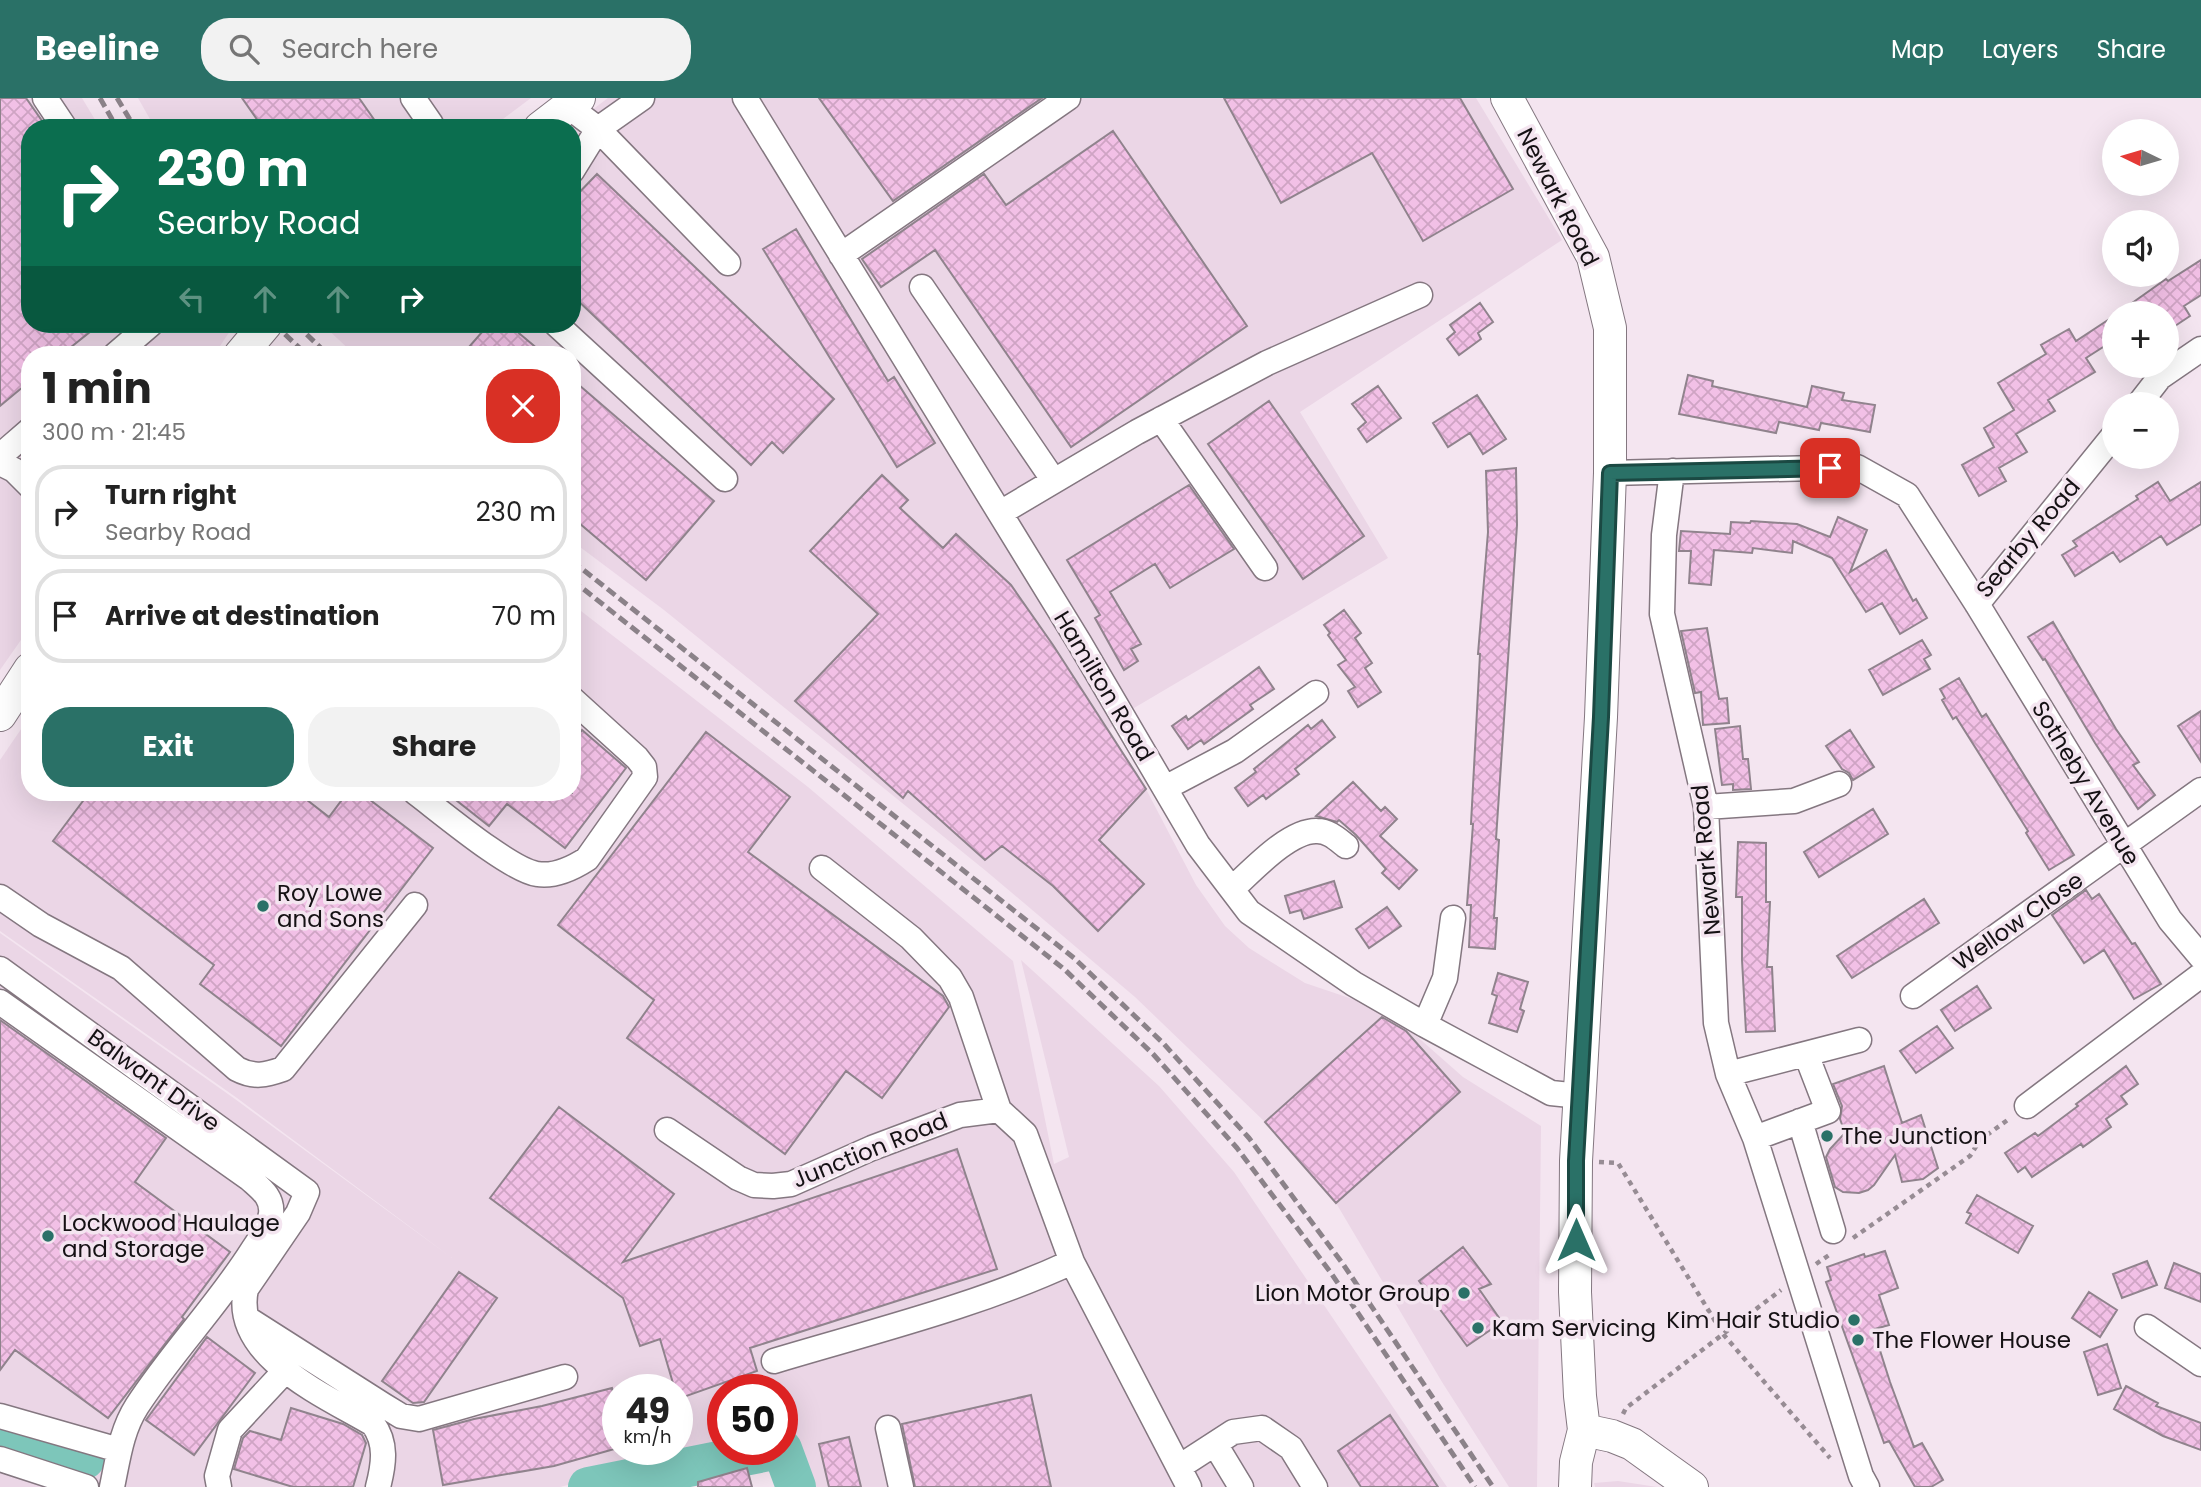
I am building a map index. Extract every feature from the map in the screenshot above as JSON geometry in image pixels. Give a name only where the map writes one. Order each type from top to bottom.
[{"type":"main road","name":"Newark Road","points":[[1507,98],[1593,257],[1610,328],[1610,473],[1601,717],[1576,1161],[1575,1292],[1580,1396],[1598,1433],[1576,1462],[1575,1487]]},
{"type":"main road","points":[[552,119],[574,103]]},
{"type":"main road","points":[[0,715],[21,683]]},
{"type":"main road","points":[[1598,1433],[1632,1444],[1692,1487]]},
{"type":"street","points":[[45,98],[59,119]]},
{"type":"street","points":[[413,98],[428,119]]},
{"type":"street","points":[[581,156],[598,129],[642,98]]},
{"type":"street","name":"Hamilton Road","points":[[745,98],[1000,513],[1198,845],[1249,912],[1354,984],[1425,1025],[1551,1093],[1580,1096]]},
{"type":"street","points":[[841,255],[1068,98]]},
{"type":"street","points":[[574,103],[728,263]]},
{"type":"street","points":[[922,287],[1054,481]]},
{"type":"street","points":[[1000,513],[1161,419],[1267,363],[1420,295]]},
{"type":"street","points":[[125,346],[141,333]]},
{"type":"street","points":[[566,333],[580,346]]},
{"type":"street","points":[[581,347],[725,479]]},
{"type":"street","points":[[2148,392],[2160,377],[2201,349]]},
{"type":"street","points":[[1161,419],[1265,568]]},
{"type":"street","points":[[0,456],[21,438]]},
{"type":"street","name":"Searby Road","points":[[1610,473],[1857,467],[1907,495],[1977,604],[2102,450]]},
{"type":"street","points":[[0,463],[21,477]]},
{"type":"street","name":"Newark Road","points":[[1672,471],[1664,535],[1662,614],[1706,807],[1716,1023],[1728,1073],[1755,1138],[1864,1481]]},
{"type":"street","name":"Sotheby Avenue","points":[[1977,604],[2170,920],[2201,957]]},
{"type":"street","points":[[1165,788],[1235,751],[1315,693]]},
{"type":"street","points":[[426,801],[460,828],[512,862],[536,874],[556,873],[573,868],[587,859],[645,777],[644,767],[637,758],[581,707]]},
{"type":"street","points":[[1706,807],[1794,802],[1839,784]]},
{"type":"street","name":"Wellow Close","points":[[1913,996],[2201,790]]},
{"type":"street","points":[[1232,889],[1282,845],[1301,833],[1318,831],[1332,835],[1346,846]]},
{"type":"street","points":[[822,868],[911,938],[950,978],[961,997],[999,1110],[1025,1134],[1072,1262],[1184,1477],[1215,1444],[1233,1432],[1262,1428],[1290,1448],[1315,1487]]},
{"type":"street","points":[[0,897],[41,925],[121,968],[237,1069],[250,1076],[266,1075],[283,1069],[415,905]]},
{"type":"street","points":[[1425,1025],[1445,978],[1453,918]]},
{"type":"street","name":"Balwant Drive","points":[[0,969],[307,1192],[298,1213],[246,1289],[243,1303],[245,1316]]},
{"type":"street","points":[[2026,1106],[2201,975]]},
{"type":"street","points":[[0,1002],[250,1179],[270,1200],[271,1212],[267,1228],[240,1269],[137,1406],[123,1432],[112,1487]]},
{"type":"street","points":[[1728,1073],[1859,1041]]},
{"type":"street","points":[[1755,1138],[1828,1111],[1806,1054]]},
{"type":"street","name":"Junction Road","points":[[667,1130],[738,1178],[754,1185],[773,1186],[791,1184],[872,1147],[960,1115],[999,1110]]},
{"type":"street","points":[[1800,1121],[1842,1239]]},
{"type":"street","points":[[774,1361],[978,1300],[1029,1282],[1072,1262]]},
{"type":"street","points":[[245,1316],[255,1337],[285,1372],[373,1423],[381,1435],[383,1453],[378,1487]]},
{"type":"street","points":[[245,1316],[383,1405],[410,1419],[419,1419],[565,1377]]},
{"type":"street","points":[[2147,1327],[2201,1364]]},
{"type":"street","points":[[219,1487],[219,1467],[230,1430],[285,1372]]},
{"type":"street","points":[[0,1416],[119,1450]]},
{"type":"street","points":[[888,1428],[901,1487]]},
{"type":"street","points":[[1215,1444],[1241,1487]]},
{"type":"street","points":[[0,1459],[86,1487]]},
{"type":"path","points":[[1598,1433],[1626,1408],[1798,1277],[1842,1239],[1970,1157],[1980,1140],[2026,1106]]},
{"type":"path","points":[[1576,1161],[1618,1163],[1723,1334],[1847,1480],[1864,1481]]},
{"type":"shaded area","points":[[0,98],[82,98],[95,119],[21,119],[21,333],[229,333],[220,346],[21,346],[21,640],[0,670]]},
{"type":"shaded area","points":[[138,98],[531,98],[503,119],[150,119]]},
{"type":"shaded area","points":[[608,98],[1476,98],[1562,240],[1300,412],[1388,558],[1134,708],[1109,729],[1146,789],[1196,885],[1225,926],[1249,948],[1305,983],[1388,1011],[1463,1077],[1541,1126],[1537,1487],[1509,1487],[1442,1382],[1336,1203],[1265,1122],[1135,997],[986,871],[664,610],[581,548],[581,346],[345,346],[332,333],[581,333],[580,119]]},
{"type":"shaded area","points":[[581,611],[808,787],[1013,961],[1054,1164],[1069,1157],[1021,960],[1159,1086],[1234,1172],[1447,1487],[803,1487],[795,1465],[798,1465],[798,1374],[707,1374],[707,1450],[693,1454],[693,1374],[602,1374],[602,1465],[647,1465],[560,1487],[0,1487],[0,933],[235,1099],[452,1258],[237,1098],[0,931],[0,760],[21,729],[21,801],[581,801]]},
{"type":"shaded area","points":[[1618,1481],[1657,1487],[1595,1487],[1594,1483]]},
{"type":"building","points":[[0,98],[26,98],[41,119],[21,119],[21,333],[89,333],[72,346],[21,346],[21,388],[0,406]]},
{"type":"building","points":[[242,98],[359,98],[374,119],[257,119]]},
{"type":"building","points":[[819,98],[1042,98],[893,201]]},
{"type":"building","points":[[1224,98],[1460,98],[1513,189],[1423,241],[1372,153],[1281,203]]},
{"type":"building","points":[[1113,131],[1247,326],[1071,447],[935,250],[881,287],[862,259],[984,174],[1006,205]]},
{"type":"building","points":[[597,174],[834,399],[783,453],[772,442],[751,465],[581,304],[581,191]]},
{"type":"building","points":[[796,229],[888,381],[894,377],[935,443],[897,467],[763,249]]},
{"type":"building","points":[[2201,260],[2201,295],[2184,306],[2190,316],[2179,323],[2179,301],[2135,301],[2155,287],[2179,287],[2179,274]]},
{"type":"building","points":[[1480,303],[1493,322],[1478,333],[1481,339],[1459,355],[1447,339],[1455,332],[1450,325]]},
{"type":"building","points":[[2102,324],[2102,348],[2086,358],[2095,372],[2048,400],[2055,411],[2016,434],[2027,452],[1999,468],[2006,481],[1979,496],[1962,465],[1994,447],[1984,428],[2014,410],[1998,383],[2046,354],[2041,345],[2069,329],[2076,341]]},
{"type":"building","points":[[481,333],[519,333],[534,346],[470,346]]},
{"type":"building","points":[[1688,375],[1713,381],[1712,386],[1807,407],[1812,386],[1844,393],[1842,400],[1875,405],[1870,432],[1821,423],[1819,430],[1779,422],[1776,433],[1679,414]]},
{"type":"building","points":[[1378,386],[1401,418],[1367,442],[1358,429],[1366,422],[1352,404]]},
{"type":"building","points":[[581,387],[714,501],[646,580],[581,525]]},
{"type":"building","points":[[1477,395],[1506,439],[1483,454],[1470,433],[1448,447],[1433,423]]},
{"type":"building","points":[[1269,401],[1364,536],[1303,579],[1208,444]]},
{"type":"building","points":[[1516,468],[1517,525],[1496,839],[1499,840],[1494,918],[1497,918],[1495,949],[1469,947],[1471,905],[1467,905],[1473,824],[1478,654],[1488,532],[1486,471]]},
{"type":"building","points":[[882,475],[908,500],[900,508],[943,548],[956,534],[1011,585],[1146,789],[1099,840],[1144,884],[1098,931],[1053,886],[1002,846],[985,860],[908,791],[903,798],[795,701],[878,614],[810,551]]},
{"type":"building","points":[[2158,482],[2170,501],[2201,482],[2201,524],[2167,545],[2161,536],[2120,562],[2113,552],[2075,576],[2062,555],[2077,546],[2073,541],[2138,499],[2136,496]]},
{"type":"building","points":[[1189,485],[1234,549],[1170,588],[1155,564],[1110,592],[1141,644],[1131,649],[1138,661],[1124,670],[1095,618],[1100,615],[1067,560]]},
{"type":"building","points":[[1838,517],[1867,530],[1850,572],[1886,550],[1913,601],[1916,599],[1927,618],[1900,634],[1882,603],[1866,612],[1832,558],[1793,541],[1792,553],[1753,548],[1752,553],[1714,550],[1711,585],[1689,583],[1691,551],[1679,551],[1681,531],[1730,534],[1731,522],[1751,521],[1797,524],[1830,537]]},
{"type":"building","points":[[1344,610],[1361,633],[1355,638],[1372,663],[1365,668],[1381,692],[1358,707],[1348,691],[1355,687],[1338,665],[1346,660],[1324,625]]},
{"type":"building","points":[[2053,622],[2116,729],[2139,762],[2133,765],[2155,795],[2138,809],[2045,659],[2043,660],[2028,637]]},
{"type":"building","points":[[1707,628],[1719,699],[1727,698],[1729,723],[1703,725],[1701,692],[1695,693],[1681,631]]},
{"type":"building","points":[[1922,640],[1931,655],[1924,659],[1930,669],[1883,695],[1869,670]]},
{"type":"building","points":[[1259,667],[1274,689],[1250,705],[1253,709],[1204,744],[1201,740],[1188,749],[1172,726],[1186,716],[1188,720]]},
{"type":"building","points":[[1959,678],[1982,717],[1986,714],[2074,855],[2049,870],[2026,833],[2028,831],[1956,717],[1953,719],[1942,700],[1945,698],[1940,689]]},
{"type":"building","points":[[2201,711],[2201,762],[2178,726]]},
{"type":"building","points":[[1322,720],[1335,737],[1295,769],[1299,774],[1266,799],[1263,795],[1248,806],[1235,788],[1308,725],[1311,729]]},
{"type":"building","points":[[1740,726],[1743,759],[1748,759],[1751,789],[1733,790],[1733,784],[1722,785],[1715,729]]},
{"type":"building","points":[[1850,730],[1874,767],[1853,780],[1826,746]]},
{"type":"building","points":[[581,731],[626,768],[565,848],[507,804],[489,826],[457,801],[581,801]]},
{"type":"building","points":[[706,732],[790,797],[748,852],[943,996],[949,1007],[882,1098],[846,1071],[785,1154],[627,1038],[654,1000],[558,925]]},
{"type":"building","points":[[1353,782],[1381,811],[1385,807],[1397,819],[1380,836],[1417,870],[1399,889],[1382,873],[1386,869],[1339,820],[1337,822],[1316,816]]},
{"type":"building","name":"Roy Lowe and Sons","points":[[83,801],[308,801],[329,817],[341,801],[371,801],[433,848],[281,1046],[200,984],[214,965],[53,841]]},
{"type":"building","points":[[1873,809],[1888,834],[1819,877],[1804,852]]},
{"type":"building","points":[[1738,842],[1766,843],[1766,902],[1770,902],[1767,967],[1772,967],[1775,1031],[1746,1032],[1742,897],[1736,897]]},
{"type":"building","points":[[1334,881],[1342,907],[1304,919],[1301,910],[1290,913],[1285,896]]},
{"type":"building","points":[[2086,890],[2092,899],[2099,894],[2161,984],[2134,999],[2104,950],[2084,963],[2052,915]]},
{"type":"building","points":[[1924,899],[1939,923],[1852,978],[1837,956]]},
{"type":"building","points":[[1387,907],[1401,926],[1369,948],[1356,929]]},
{"type":"building","points":[[1498,973],[1528,982],[1520,1009],[1524,1011],[1517,1032],[1489,1023],[1497,996],[1492,994]]},
{"type":"building","points":[[1977,986],[1991,1008],[1955,1031],[1941,1010]]},
{"type":"building","points":[[1382,1017],[1406,1031],[1460,1092],[1336,1203],[1265,1122]]},
{"type":"building","points":[[0,1020],[166,1138],[135,1182],[230,1252],[182,1317],[184,1319],[108,1418],[15,1350],[0,1370]]},
{"type":"building","points":[[1937,1026],[1953,1048],[1916,1073],[1900,1051]]},
{"type":"building","name":"The Junction","points":[[1884,1066],[1902,1123],[1921,1115],[1938,1168],[1923,1179],[1902,1182],[1895,1155],[1868,1190],[1859,1193],[1843,1192],[1835,1187],[1826,1157],[1845,1133],[1840,1119],[1842,1106],[1833,1084]]},
{"type":"building","points":[[2126,1066],[2138,1084],[2121,1096],[2127,1104],[2106,1119],[2111,1127],[2032,1177],[2025,1167],[2018,1172],[2005,1153],[2035,1133],[2038,1136]]},
{"type":"building","points":[[559,1107],[674,1194],[623,1262],[957,1149],[997,1269],[750,1348],[757,1371],[749,1374],[707,1374],[707,1389],[693,1394],[693,1374],[670,1374],[660,1339],[640,1346],[623,1298],[490,1198]]},
{"type":"building","points":[[1977,1195],[2033,1226],[2018,1253],[1966,1223],[1971,1214],[1967,1212]]},
{"type":"building","points":[[1463,1247],[1491,1284],[1479,1289],[1502,1322],[1467,1346],[1419,1281]]},
{"type":"building","points":[[1885,1251],[1898,1288],[1879,1295],[1889,1325],[1875,1329],[1877,1341],[1914,1447],[1922,1443],[1943,1480],[1931,1487],[1915,1487],[1889,1441],[1884,1443],[1826,1282],[1831,1280],[1827,1267],[1864,1254],[1865,1257]]},
{"type":"building","points":[[2147,1261],[2157,1285],[2122,1298],[2113,1274]]},
{"type":"building","points":[[2174,1263],[2201,1274],[2201,1302],[2165,1288]]},
{"type":"building","points":[[459,1272],[497,1298],[424,1402],[413,1403],[382,1381]]},
{"type":"building","points":[[2089,1292],[2117,1310],[2100,1337],[2072,1318]]},
{"type":"building","points":[[207,1337],[255,1373],[194,1455],[146,1420]]},
{"type":"building","points":[[2107,1344],[2121,1388],[2098,1395],[2084,1352]]},
{"type":"building","points":[[2126,1386],[2158,1403],[2156,1406],[2201,1423],[2201,1450],[2163,1436],[2114,1409]]},
{"type":"building","points":[[602,1391],[602,1452],[554,1466],[443,1485],[433,1430]]},
{"type":"building","points":[[1031,1395],[1051,1487],[915,1487],[902,1424]]},
{"type":"building","points":[[291,1408],[343,1424],[362,1435],[366,1443],[353,1487],[293,1487],[234,1469],[243,1438],[250,1431],[281,1440]]},
{"type":"building","points":[[1390,1415],[1438,1487],[1361,1487],[1338,1451]]},
{"type":"building","points":[[849,1437],[861,1487],[829,1487],[819,1444]]},
{"type":"building","points":[[747,1468],[752,1487],[698,1487],[698,1482]]},
{"type":"waterway","points":[[0,1433],[85,1459]]},
{"type":"waterway","points":[[588,1487],[707,1463]]},
{"type":"waterway","points":[[788,1465],[796,1487]]},
{"type":"railway","points":[[100,98],[112,119]]},
{"type":"railway","points":[[117,98],[130,119]]},
{"type":"railway","points":[[284,333],[297,346]]},
{"type":"railway","points":[[305,333],[319,346]]},
{"type":"railway","points":[[581,568],[1074,958],[1163,1043],[1249,1138],[1343,1264],[1493,1487]]},
{"type":"railway","points":[[581,587],[1064,969],[1153,1054],[1237,1148],[1331,1273],[1475,1487]]},
{"type":"place","name":"Roy Lowe and Sons","points":[[263,906]]},
{"type":"place","name":"The Junction","points":[[1827,1136]]},
{"type":"place","name":"Lockwood Haulage and Storage","points":[[48,1236]]},
{"type":"place","name":"Lion Motor Group","points":[[1464,1293]]},
{"type":"place","name":"Kim Hair Studio","points":[[1854,1320]]},
{"type":"place","name":"Kam Servicing","points":[[1478,1328]]},
{"type":"place","name":"The Flower House","points":[[1858,1340]]},
{"type":"route","points":[[1576,1240],[1576,1161],[1601,717],[1610,473],[1830,468]]}]
